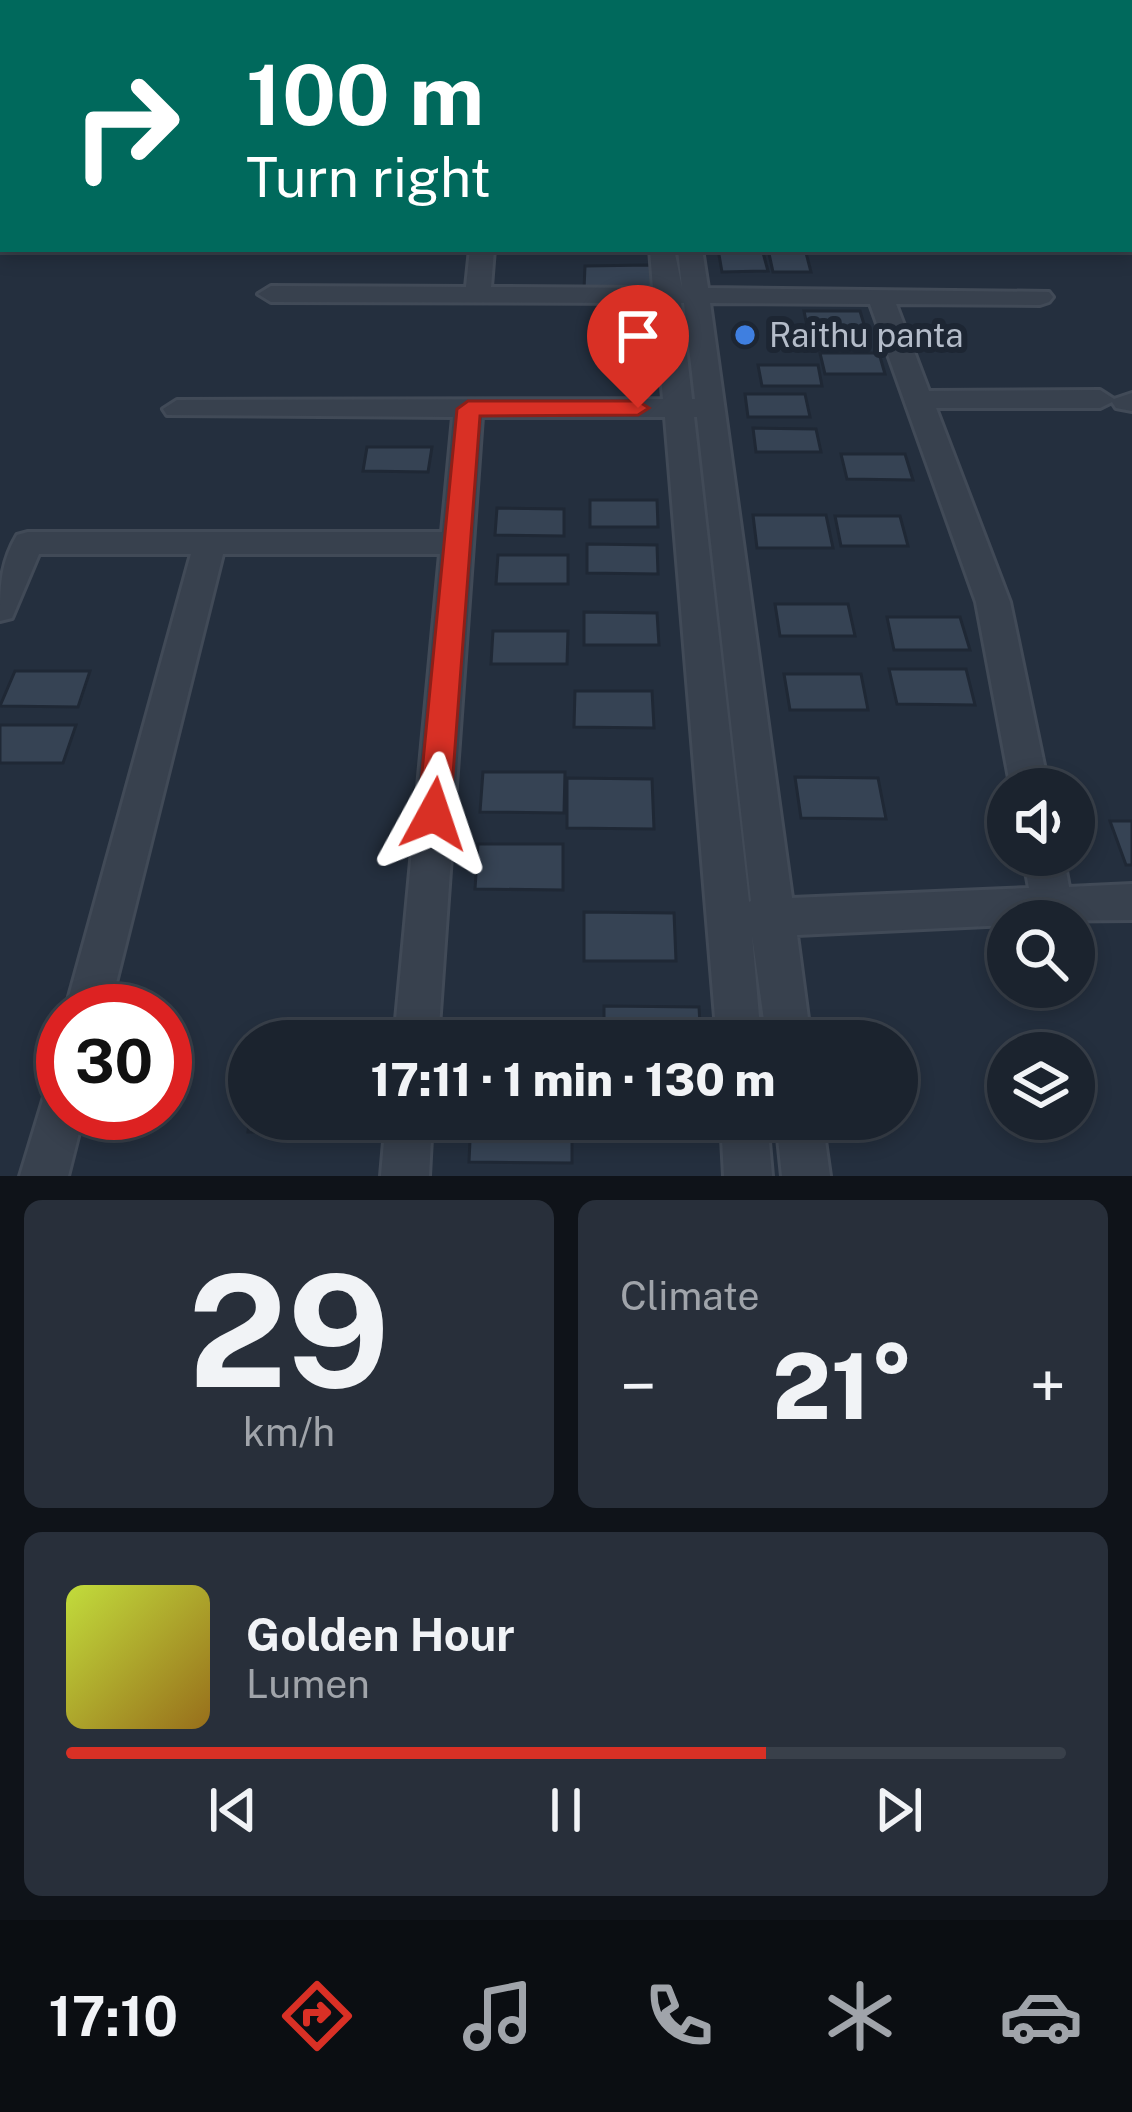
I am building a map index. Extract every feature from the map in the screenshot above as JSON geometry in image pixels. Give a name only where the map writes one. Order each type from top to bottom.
[{"type":"street","points":[[478,295],[482,252]]},
{"type":"street","points":[[663,252],[682,295],[786,1020]]},
{"type":"street","points":[[682,295],[689,252]]},
{"type":"street","points":[[271,294],[1040,297]]},
{"type":"street","points":[[880,297],[993,602],[1026,768]]},
{"type":"street","points":[[918,400],[1120,401]]},
{"type":"street","points":[[177,409],[696,408]]},
{"type":"street","points":[[696,408],[737,1020]]},
{"type":"street","points":[[418,1020],[468,409]]},
{"type":"street","points":[[0,608],[28,543],[457,543]]},
{"type":"street","points":[[94,984],[210,544]]},
{"type":"street","points":[[1095,904],[1132,902]]},
{"type":"street","points":[[730,918],[987,909]]},
{"type":"street","points":[[44,1176],[53,1140]]},
{"type":"street","points":[[404,1176],[407,1140]]},
{"type":"street","points":[[745,1140],[748,1176]]},
{"type":"street","points":[[802,1140],[806,1176]]},
{"type":"building","points":[[719,252],[763,252],[768,271],[722,272]]},
{"type":"building","points":[[769,252],[806,252],[811,272],[773,272]]},
{"type":"building","points":[[650,265],[657,292],[584,290],[585,266]]},
{"type":"building","points":[[804,311],[860,311],[866,331],[808,331]]},
{"type":"building","points":[[820,353],[879,353],[885,374],[825,374]]},
{"type":"building","points":[[758,365],[818,365],[822,386],[762,386]]},
{"type":"building","points":[[745,394],[805,394],[810,417],[748,417]]},
{"type":"building","points":[[753,428],[816,429],[821,452],[756,452]]},
{"type":"building","points":[[367,447],[432,447],[428,472],[363,471]]},
{"type":"building","points":[[841,454],[905,454],[913,480],[847,479]]},
{"type":"building","points":[[590,500],[657,500],[658,527],[590,527]]},
{"type":"building","points":[[497,508],[564,509],[564,536],[495,535]]},
{"type":"building","points":[[753,515],[826,515],[833,548],[757,548]]},
{"type":"building","points":[[835,516],[900,516],[908,546],[841,546]]},
{"type":"building","points":[[587,544],[657,545],[658,574],[587,573]]},
{"type":"building","points":[[498,555],[568,555],[568,584],[496,584]]},
{"type":"building","points":[[775,604],[848,604],[855,636],[780,636]]},
{"type":"building","points":[[584,612],[657,613],[659,645],[584,645]]},
{"type":"building","points":[[887,617],[960,617],[970,650],[894,650]]},
{"type":"building","points":[[493,631],[568,631],[567,664],[491,664]]},
{"type":"building","points":[[889,669],[966,669],[975,705],[897,704]]},
{"type":"building","points":[[15,671],[90,671],[78,707],[0,706]]},
{"type":"building","points":[[784,674],[861,674],[868,710],[790,710]]},
{"type":"building","points":[[575,691],[652,691],[654,728],[574,727]]},
{"type":"building","points":[[0,725],[76,725],[63,763],[0,763]]},
{"type":"building","points":[[483,772],[565,772],[564,813],[480,812]]},
{"type":"building","points":[[795,777],[878,778],[886,819],[801,818]]},
{"type":"building","points":[[567,778],[652,779],[654,829],[567,828]]},
{"type":"building","points":[[1110,821],[1132,821],[1132,865],[1126,865]]},
{"type":"building","points":[[478,844],[563,844],[563,890],[475,889]]},
{"type":"building","points":[[584,912],[674,913],[676,961],[584,961]]},
{"type":"building","points":[[604,1006],[699,1007],[700,1020],[604,1020]]},
{"type":"building","points":[[470,1140],[572,1140],[572,1163],[469,1162]]},
{"type":"place","name":"Raithu panta","points":[[745,335]]},
{"type":"route","points":[[434,814],[468,409],[638,408]]}]
